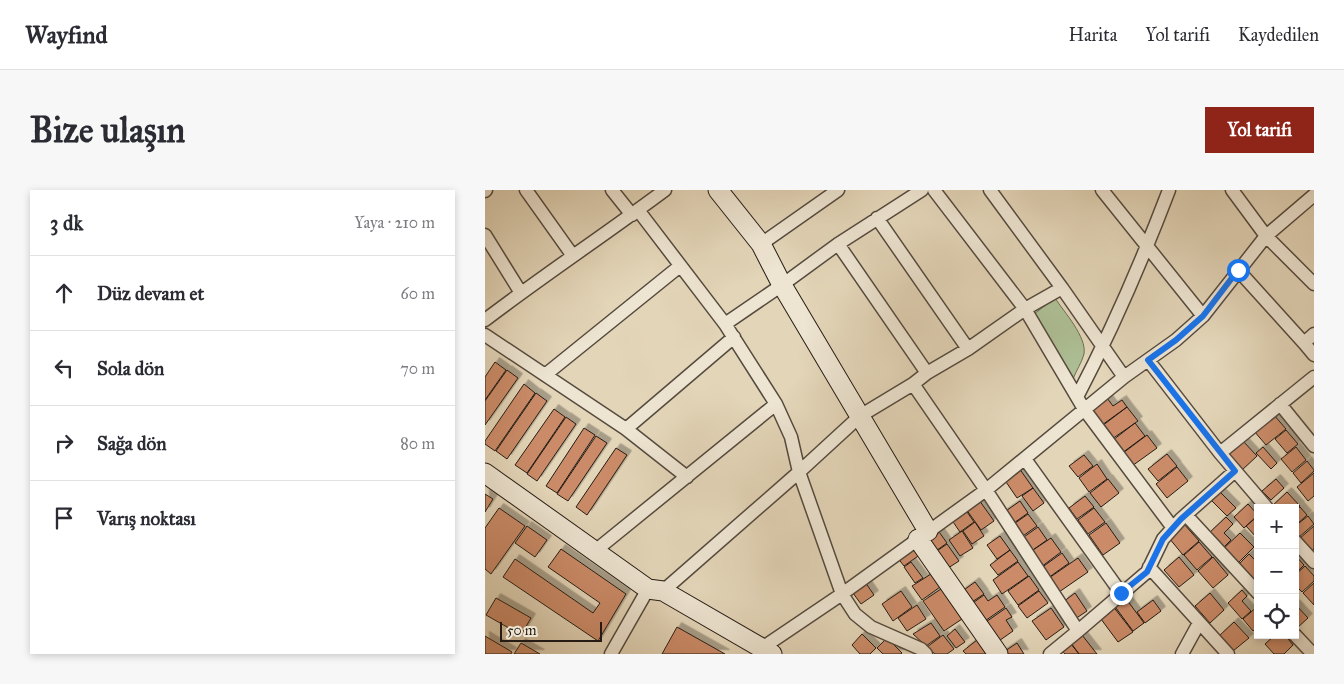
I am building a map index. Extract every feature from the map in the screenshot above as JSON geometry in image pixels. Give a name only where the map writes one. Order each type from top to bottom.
[{"type":"street","points":[[526,190],[573,256]]},
{"type":"street","points":[[612,190],[635,212],[725,324],[776,404],[791,437],[799,472],[842,594],[855,614],[871,627],[921,649],[927,654]]},
{"type":"street","points":[[485,320],[521,292],[665,190]]},
{"type":"street","points":[[718,190],[761,244],[782,285],[861,416],[923,535],[998,654]]},
{"type":"street","points":[[761,244],[839,190]]},
{"type":"street","points":[[725,324],[838,244],[923,190]]},
{"type":"street","points":[[934,190],[1025,309],[1084,409],[1173,528]]},
{"type":"street","points":[[989,190],[1124,378]]},
{"type":"street","points":[[1102,190],[1203,316]]},
{"type":"street","points":[[1077,396],[1102,348],[1147,247],[1169,190]]},
{"type":"street","points":[[1232,190],[1266,236],[1314,284]]},
{"type":"street","points":[[485,473],[595,551],[656,590],[767,651],[842,594],[986,490],[1084,409],[1176,340],[1203,316],[1266,236],[1314,194]]},
{"type":"street","points":[[877,218],[968,349]]},
{"type":"street","points":[[485,235],[521,292]]},
{"type":"street","points":[[838,244],[927,373]]},
{"type":"street","points":[[545,375],[680,266]]},
{"type":"street","points":[[1238,270],[1314,355]]},
{"type":"street","points":[[611,654],[656,590],[799,472],[861,416],[968,349],[1025,309],[1061,288]]},
{"type":"street","points":[[1304,343],[1314,334]]},
{"type":"street","points":[[485,335],[626,429],[687,477]]},
{"type":"street","points":[[626,429],[734,337]]},
{"type":"street","points":[[1148,360],[1220,453],[1264,504]]},
{"type":"street","points":[[1220,453],[1314,377]]},
{"type":"street","points":[[913,384],[986,490],[1078,631]]},
{"type":"street","points":[[595,551],[776,404]]},
{"type":"street","points":[[1281,404],[1314,446]]},
{"type":"street","points":[[1025,459],[1121,593]]},
{"type":"street","points":[[1050,654],[1147,572],[1163,539],[1186,515],[1235,471]]},
{"type":"street","points":[[1186,515],[1254,589]]},
{"type":"street","points":[[1299,545],[1314,562]]},
{"type":"street","points":[[1149,567],[1228,654]]},
{"type":"street","points":[[1182,654],[1199,623]]},
{"type":"street","points":[[1299,639],[1313,654]]},
{"type":"green space","points":[[1055,298],[1079,333],[1084,347],[1083,357],[1073,379],[1034,314]]},
{"type":"building","points":[[495,362],[506,370],[485,400],[485,377]]},
{"type":"building","points":[[507,370],[518,378],[485,425],[485,401]]},
{"type":"building","points":[[524,384],[535,393],[495,451],[485,444],[485,441]]},
{"type":"building","points":[[536,393],[547,401],[507,459],[496,451]]},
{"type":"building","points":[[1107,398],[1113,406],[1122,400],[1127,407],[1102,425],[1091,411]]},
{"type":"building","points":[[1127,407],[1138,421],[1112,439],[1102,426]]},
{"type":"building","points":[[554,409],[565,417],[527,473],[515,465]]},
{"type":"building","points":[[1274,415],[1286,429],[1266,445],[1254,431]]},
{"type":"building","points":[[566,417],[576,424],[537,481],[527,474]]},
{"type":"building","points":[[1135,423],[1145,436],[1122,453],[1113,440]]},
{"type":"building","points":[[584,428],[595,435],[557,493],[546,486]]},
{"type":"building","points":[[1286,430],[1298,444],[1287,453],[1275,439]]},
{"type":"building","points":[[1147,435],[1157,448],[1132,466],[1123,453]]},
{"type":"building","points":[[596,436],[607,443],[568,501],[557,494]]},
{"type":"building","points":[[1242,440],[1257,456],[1241,471],[1226,455]]},
{"type":"building","points":[[1263,447],[1277,463],[1271,469],[1256,453]]},
{"type":"building","points":[[1296,447],[1306,460],[1292,472],[1281,459]]},
{"type":"building","points":[[616,448],[627,455],[587,515],[576,507]]},
{"type":"building","points":[[1167,454],[1177,466],[1158,481],[1148,469]]},
{"type":"building","points":[[1084,455],[1093,466],[1078,477],[1069,466]]},
{"type":"building","points":[[1307,461],[1314,471],[1301,483],[1293,473]]},
{"type":"building","points":[[1097,464],[1107,479],[1089,492],[1079,478]]},
{"type":"building","points":[[1177,467],[1188,481],[1167,498],[1156,484]]},
{"type":"building","points":[[1019,468],[1033,488],[1017,498],[1004,479]]},
{"type":"building","points":[[1314,473],[1314,496],[1308,501],[1297,487]]},
{"type":"building","points":[[1108,479],[1119,493],[1101,507],[1090,493]]},
{"type":"building","points":[[1276,479],[1284,488],[1271,500],[1262,491]]},
{"type":"building","points":[[1033,488],[1044,503],[1033,511],[1022,496]]},
{"type":"building","points":[[1220,492],[1236,508],[1227,516],[1211,500]]},
{"type":"building","points":[[1287,492],[1298,504],[1274,504]]},
{"type":"building","points":[[485,494],[493,499],[485,512]]},
{"type":"building","points":[[1085,496],[1094,507],[1077,519],[1069,508]]},
{"type":"building","points":[[979,500],[994,521],[981,530],[966,509]]},
{"type":"building","points":[[1020,501],[1028,513],[1011,525],[1003,513]]},
{"type":"building","points":[[1248,504],[1254,511],[1254,519],[1244,528],[1234,517]]},
{"type":"building","points":[[499,508],[525,526],[491,574],[485,569],[485,528]]},
{"type":"building","points":[[1094,508],[1105,522],[1088,534],[1078,520]]},
{"type":"building","points":[[1299,508],[1307,515],[1299,522]]},
{"type":"building","points":[[965,509],[974,522],[960,532],[951,519]]},
{"type":"building","points":[[1028,514],[1037,526],[1020,538],[1011,526]]},
{"type":"building","points":[[1308,516],[1314,524],[1299,537],[1299,523]]},
{"type":"building","points":[[1226,517],[1233,524],[1224,533],[1231,540],[1222,549],[1208,534]]},
{"type":"building","points":[[1254,519],[1254,535],[1246,526]]},
{"type":"building","points":[[975,522],[984,536],[972,544],[963,531]]},
{"type":"building","points":[[1106,523],[1120,543],[1103,555],[1089,535]]},
{"type":"building","points":[[1184,524],[1199,541],[1183,555],[1169,538]]},
{"type":"building","points":[[527,526],[547,540],[535,557],[515,543]]},
{"type":"building","points":[[1314,526],[1314,549],[1310,552],[1299,539]]},
{"type":"building","points":[[1038,527],[1047,540],[1030,552],[1021,539]]},
{"type":"building","points":[[937,529],[947,543],[933,553],[923,539]]},
{"type":"building","points":[[962,531],[973,548],[960,556],[949,540]]},
{"type":"building","points":[[1240,533],[1254,547],[1237,564],[1223,549]]},
{"type":"building","points":[[1000,536],[1010,550],[997,559],[987,545]]},
{"type":"building","points":[[1051,538],[1061,552],[1041,567],[1030,552]]},
{"type":"building","points":[[1199,542],[1212,557],[1197,570],[1184,555]]},
{"type":"building","points":[[947,544],[959,561],[945,570],[934,553]]},
{"type":"building","points":[[914,545],[921,554],[904,566],[897,557]]},
{"type":"building","points":[[561,549],[626,594],[598,641],[503,577],[515,559],[593,613],[600,603],[548,567]]},
{"type":"building","points":[[1010,550],[1018,561],[998,575],[990,565]]},
{"type":"building","points":[[1062,553],[1069,563],[1048,578],[1041,568]]},
{"type":"building","points":[[1249,554],[1254,559],[1254,578],[1252,580],[1238,565]]},
{"type":"building","points":[[1179,557],[1194,575],[1179,587],[1164,570]]},
{"type":"building","points":[[1213,557],[1228,575],[1213,588],[1198,571]]},
{"type":"building","points":[[1078,558],[1088,572],[1059,592],[1049,578]]},
{"type":"building","points":[[1299,559],[1304,565],[1299,570]]},
{"type":"building","points":[[911,562],[923,578],[915,583],[904,567]]},
{"type":"building","points":[[1018,562],[1028,576],[1002,594],[993,580]]},
{"type":"building","points":[[1305,566],[1314,576],[1314,581],[1302,592],[1299,589],[1299,571]]},
{"type":"building","points":[[931,574],[940,587],[922,600],[912,586]]},
{"type":"building","points":[[1029,576],[1039,590],[1018,605],[1008,591]]},
{"type":"building","points":[[863,579],[874,595],[861,604],[850,589]]},
{"type":"building","points":[[975,582],[984,594],[969,604],[961,592]]},
{"type":"building","points":[[1314,583],[1314,605],[1303,593]]},
{"type":"building","points":[[941,589],[962,619],[944,631],[923,601]]},
{"type":"building","points":[[1242,590],[1247,596],[1242,601],[1251,611],[1242,619],[1228,603]]},
{"type":"building","points":[[901,591],[912,607],[893,621],[882,604]]},
{"type":"building","points":[[1039,591],[1048,603],[1027,618],[1018,606]]},
{"type":"building","points":[[1075,593],[1087,611],[1075,619],[1063,602]]},
{"type":"building","points":[[1210,593],[1224,610],[1210,623],[1195,606]]},
{"type":"building","points":[[984,595],[988,601],[997,595],[1005,607],[982,623],[970,605]]},
{"type":"building","points":[[1124,596],[1144,623],[1133,631],[1113,604]]},
{"type":"building","points":[[496,598],[531,618],[521,635],[486,615]]},
{"type":"building","points":[[1153,600],[1161,611],[1145,623],[1137,612]]},
{"type":"building","points":[[917,605],[926,619],[907,631],[898,618]]},
{"type":"building","points":[[1112,605],[1133,632],[1118,642],[1098,615]]},
{"type":"building","points":[[1006,608],[1012,617],[1006,620],[1013,631],[996,643],[983,624]]},
{"type":"building","points":[[1051,608],[1064,627],[1046,640],[1032,621]]},
{"type":"building","points":[[1299,608],[1308,618],[1299,626]]},
{"type":"building","points":[[1254,609],[1254,630],[1253,631],[1243,619]]},
{"type":"building","points":[[1234,622],[1249,638],[1233,651],[1219,636]]},
{"type":"building","points":[[931,623],[940,636],[926,646],[913,634]]},
{"type":"building","points":[[677,627],[725,654],[662,654]]},
{"type":"building","points":[[955,629],[965,642],[956,648],[947,636]]},
{"type":"building","points":[[862,634],[876,648],[870,654],[860,654],[852,645]]},
{"type":"building","points":[[943,635],[954,649],[947,654],[935,654],[927,647]]},
{"type":"building","points":[[1082,635],[1097,654],[1079,654],[1071,643]]},
{"type":"building","points":[[485,636],[512,652],[511,654],[485,654]]},
{"type":"building","points":[[887,638],[901,654],[883,654],[877,648]]},
{"type":"building","points":[[1271,639],[1288,639],[1293,645],[1284,654],[1274,654],[1265,644]]},
{"type":"building","points":[[977,640],[988,654],[966,654],[963,651]]},
{"type":"building","points":[[521,643],[540,654],[514,654]]},
{"type":"building","points":[[1017,643],[1024,654],[1002,653]]},
{"type":"building","points":[[1071,644],[1079,654],[1065,654],[1062,651]]},
{"type":"route","points":[[1121,593],[1147,572],[1163,539],[1181,519],[1235,471],[1148,360],[1176,340],[1203,316],[1238,270]]}]
